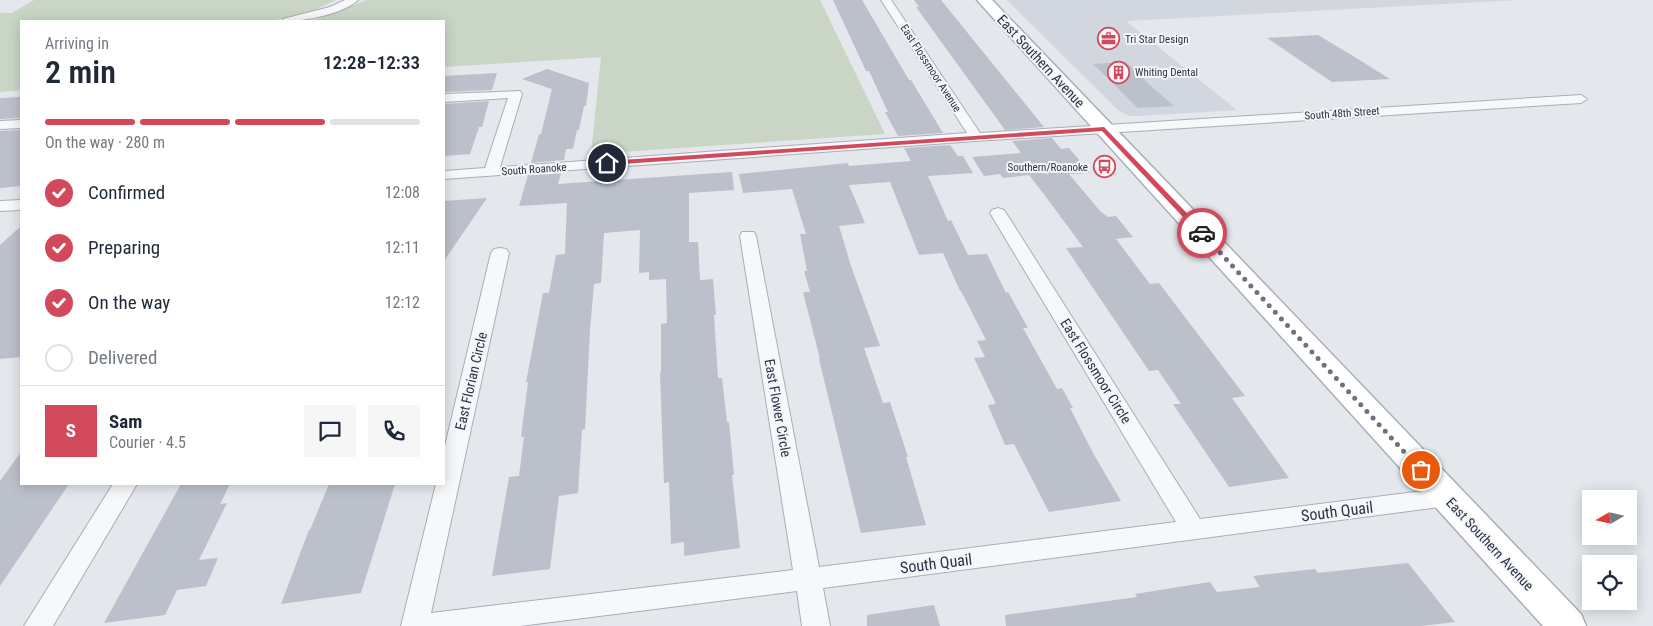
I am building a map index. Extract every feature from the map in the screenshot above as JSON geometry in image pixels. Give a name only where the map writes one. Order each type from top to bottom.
[{"type":"main road","name":"East Southern Avenue","points":[[984,0],[1567,626]]},
{"type":"street","points":[[291,20],[334,9],[353,0]]},
{"type":"street","name":"East Flossmoor Avenue","points":[[886,0],[976,137]]},
{"type":"street","points":[[445,98],[516,94],[490,172]]},
{"type":"street","name":"South 48th Street","points":[[1104,129],[1581,99]]},
{"type":"street","points":[[0,125],[20,124]]},
{"type":"street","name":"South Roanoke","points":[[445,175],[1104,129]]},
{"type":"street","name":"East Flossmoor Circle","points":[[998,213],[1194,530]]},
{"type":"street","name":"East Flower Circle","points":[[748,236],[808,579]]},
{"type":"street","name":"East Florian Circle","points":[[416,626],[500,253]]},
{"type":"street","points":[[38,626],[124,485]]},
{"type":"street","name":"South Quail","points":[[424,626],[1447,497]]},
{"type":"street","points":[[808,579],[816,626]]},
{"type":"shaded area","points":[[1007,0],[1517,0],[1126,21],[1237,110],[1130,116],[1119,111]]},
{"type":"green space","points":[[34,0],[336,0],[313,11],[275,20],[20,20],[20,90],[0,92],[0,13],[12,13]]},
{"type":"green space","points":[[367,0],[820,0],[885,134],[591,154],[601,57],[445,67],[445,20],[314,20]]},
{"type":"building","points":[[833,0],[862,0],[943,133],[898,136],[885,112],[888,112],[869,71],[866,71]]},
{"type":"building","points":[[914,0],[941,0],[1044,127],[1005,130],[916,7],[919,7]]},
{"type":"building","points":[[1318,35],[1390,79],[1332,82],[1267,38]]},
{"type":"building","points":[[1126,62],[1174,106],[1138,108],[1093,64]]},
{"type":"building","points":[[547,69],[589,83],[586,106],[584,106],[573,149],[566,149],[564,160],[531,163],[539,134],[541,134],[552,89],[522,79]]},
{"type":"building","points":[[497,73],[492,90],[445,92],[445,76]]},
{"type":"building","points":[[20,97],[20,118],[0,119],[0,98]]},
{"type":"building","points":[[489,101],[482,127],[479,127],[470,154],[445,156],[445,104]]},
{"type":"building","points":[[20,130],[20,186],[0,188],[0,131]]},
{"type":"building","points":[[1052,138],[1061,149],[1069,148],[1090,173],[1069,174],[1100,211],[1108,217],[1116,216],[1133,237],[1116,239],[1150,284],[1159,283],[1245,396],[1232,398],[1289,478],[1229,487],[1173,404],[1181,404],[1158,370],[1149,371],[1066,248],[1083,247],[1029,175],[1003,178],[1000,174],[984,176],[972,157],[1021,153],[1012,141]]},
{"type":"building","points":[[950,145],[958,156],[963,156],[973,173],[928,176],[948,221],[951,220],[968,255],[987,254],[1006,293],[1008,292],[1028,328],[1023,328],[1057,389],[1062,388],[1093,453],[1121,501],[1049,512],[1014,444],[1005,445],[988,405],[996,404],[974,358],[985,357],[977,341],[986,340],[960,291],[943,253],[919,255],[890,182],[849,185],[865,223],[839,226],[851,266],[880,346],[864,348],[883,403],[890,402],[908,457],[906,457],[926,525],[861,533],[803,292],[810,292],[804,271],[807,271],[800,234],[806,234],[792,189],[743,193],[739,174],[848,163],[849,166],[911,161],[904,148]]},
{"type":"building","points":[[732,172],[734,190],[689,193],[689,242],[698,242],[700,280],[713,279],[718,378],[722,378],[727,422],[729,422],[734,475],[732,475],[740,548],[684,556],[684,542],[671,544],[669,482],[664,483],[660,372],[661,324],[667,323],[666,279],[649,280],[649,272],[639,273],[640,230],[604,233],[601,283],[594,284],[585,429],[582,430],[578,493],[559,496],[550,569],[492,576],[509,477],[519,476],[524,437],[521,437],[528,382],[526,382],[543,293],[549,293],[556,255],[565,254],[567,203],[519,206],[528,175],[561,173],[558,184]]},
{"type":"building","points":[[487,198],[445,260],[445,201]]},
{"type":"building","points":[[20,227],[20,357],[0,359],[0,245]]},
{"type":"building","points":[[20,453],[20,485],[68,485],[0,586],[0,481]]},
{"type":"building","points":[[180,485],[230,485],[220,504],[227,503],[199,560],[218,558],[206,586],[177,590],[165,615],[104,623]]},
{"type":"building","points":[[329,485],[395,485],[361,593],[281,604]]},
{"type":"building","points":[[1408,563],[1455,622],[1422,626],[1006,626],[1005,615],[1137,597],[1135,594],[1210,582],[1217,592],[1260,587],[1253,576],[1315,569],[1318,573]]},
{"type":"building","points":[[934,605],[940,626],[867,626],[867,615]]},
{"type":"way so far","points":[[1202,233],[1421,470]]},
{"type":"place","name":"Tri Star Design","points":[[1109,39]]},
{"type":"place","name":"Whiting Dental","points":[[1119,72]]},
{"type":"place","name":"Southern/Roanoke","points":[[1104,167]]},
{"type":"route","points":[[607,163],[1104,129],[1202,233]]}]
